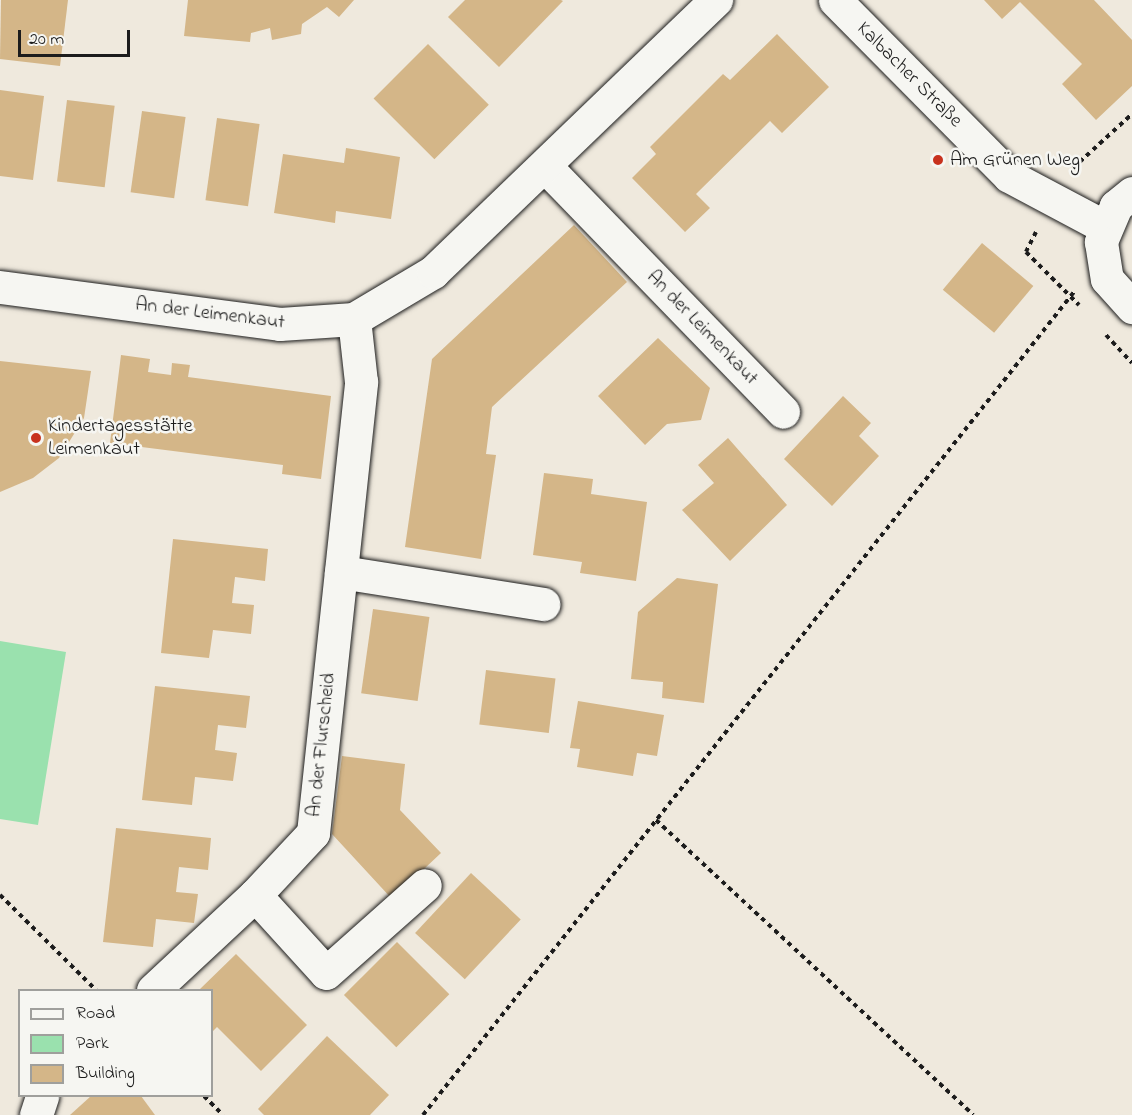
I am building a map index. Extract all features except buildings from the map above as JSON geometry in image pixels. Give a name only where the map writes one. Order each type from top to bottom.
[{"type":"street","name":"An der Leimenkaut","points":[[0,287],[280,324],[354,319],[433,272],[716,0]]},
{"type":"street","name":"Kalbacher Straße","points":[[835,0],[1010,176],[1103,243]]},
{"type":"street","name":"An der Leimenkaut","points":[[545,166],[783,412]]},
{"type":"street","points":[[1132,193],[1116,206],[1103,243],[1107,279],[1132,307]]},
{"type":"street","name":"An der Flurscheid","points":[[154,989],[255,895],[313,833],[361,382],[354,319]]},
{"type":"street","points":[[341,572],[543,604]]},
{"type":"street","points":[[255,895],[327,973],[425,885]]},
{"type":"street","points":[[36,1115],[41,1097]]},
{"type":"path","points":[[1071,170],[1132,114]]},
{"type":"path","points":[[1039,226],[1026,252],[1071,297]]},
{"type":"path","points":[[423,1115],[1071,297],[1103,243]]},
{"type":"path","points":[[656,820],[974,1115]]},
{"type":"path","points":[[0,895],[95,989]]},
{"type":"path","points":[[206,1097],[224,1115]]},
{"type":"green space","points":[[0,641],[66,652],[38,825],[0,819]]},
{"type":"place","name":"Am Grünen Weg","points":[[938,160]]},
{"type":"place","name":"Kindertagesstätte Leimenkaut","points":[[36,438]]}]
